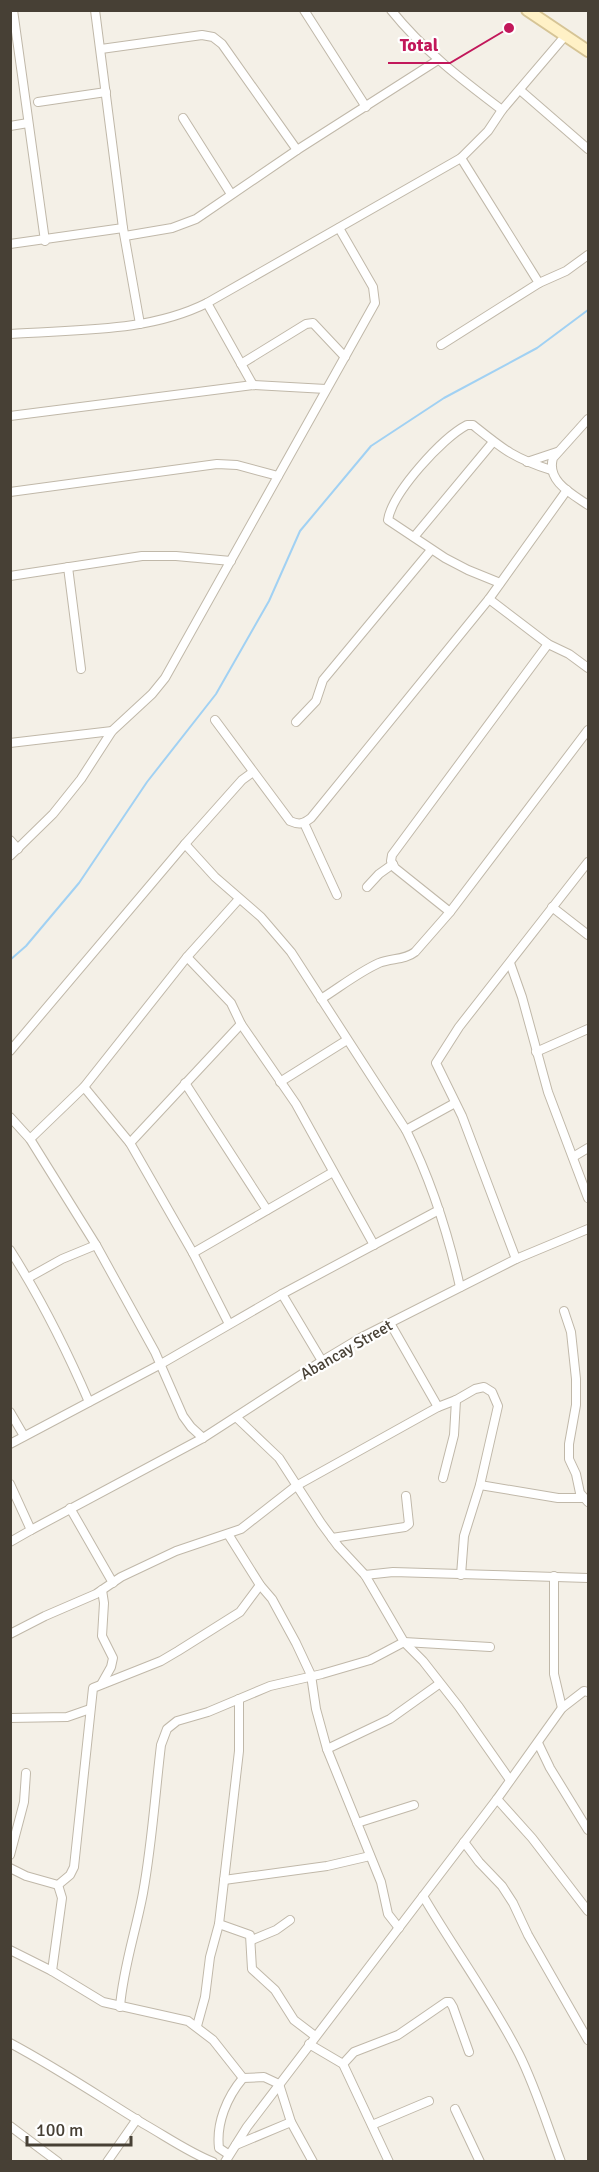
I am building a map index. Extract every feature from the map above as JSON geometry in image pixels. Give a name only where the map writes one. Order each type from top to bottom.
[{"type":"street","points":[[13,10],[45,241]]},
{"type":"street","points":[[95,10],[124,232],[140,324]]},
{"type":"street","points":[[304,10],[366,107]]},
{"type":"street","points":[[391,10],[411,34],[438,60],[502,111]]},
{"type":"street","points":[[527,10],[588,51]]},
{"type":"street","points":[[101,49],[202,35],[213,37],[222,44],[297,150]]},
{"type":"street","points":[[10,334],[140,324],[170,319],[207,303],[461,158],[488,131],[565,36]]},
{"type":"street","points":[[10,244],[185,224],[438,60]]},
{"type":"street","points":[[520,90],[588,149]]},
{"type":"street","points":[[38,102],[106,92]]},
{"type":"street","points":[[183,118],[231,194]]},
{"type":"street","points":[[10,126],[28,123]]},
{"type":"street","points":[[461,158],[539,283]]},
{"type":"street","points":[[10,856],[53,814],[81,779],[112,731],[152,694],[165,678],[375,303],[375,295],[339,228]]},
{"type":"street","points":[[441,345],[539,283],[567,271],[588,255]]},
{"type":"street","points":[[207,303],[252,385]]},
{"type":"street","points":[[241,364],[306,324],[313,323],[345,357]]},
{"type":"street","points":[[10,416],[252,385],[326,389]]},
{"type":"street","points":[[588,419],[556,455],[551,470],[553,477],[588,505]]},
{"type":"street","points":[[500,583],[468,570],[431,550],[388,520],[390,509],[421,465],[451,436],[467,425],[473,425],[509,454],[551,470]]},
{"type":"street","points":[[414,537],[493,441]]},
{"type":"street","points":[[527,462],[556,455]]},
{"type":"street","points":[[10,492],[217,464],[237,465],[278,476]]},
{"type":"street","points":[[215,720],[290,821],[297,824],[304,823],[311,818],[489,599],[567,490]]},
{"type":"street","points":[[296,722],[315,701],[323,680],[431,550]]},
{"type":"street","points":[[10,576],[142,556],[176,556],[231,561]]},
{"type":"street","points":[[68,567],[81,669]]},
{"type":"street","points":[[489,599],[548,644],[569,654],[588,668]]},
{"type":"street","points":[[450,912],[393,864],[392,855],[548,644]]},
{"type":"street","points":[[321,999],[377,964],[393,958],[411,956],[450,912],[588,730]]},
{"type":"street","points":[[10,743],[112,731]]},
{"type":"street","points":[[10,1051],[185,844],[242,780],[253,772]]},
{"type":"street","points":[[304,823],[337,895]]},
{"type":"street","points":[[10,840],[18,849]]},
{"type":"street","points":[[185,844],[280,937],[406,1130],[421,1161],[439,1210],[460,1287]]},
{"type":"street","points":[[516,1259],[462,1116],[436,1067],[437,1059],[459,1027],[588,862]]},
{"type":"street","points":[[367,887],[393,864]]},
{"type":"street","points":[[30,1138],[84,1087],[187,957],[239,899]]},
{"type":"street","points":[[552,907],[588,935]]},
{"type":"street","points":[[187,957],[231,1003],[241,1024],[296,1104],[374,1245]]},
{"type":"street","points":[[510,963],[522,997],[548,1092],[588,1198]]},
{"type":"street","points":[[130,1143],[241,1024]]},
{"type":"street","points":[[536,1052],[588,1029]]},
{"type":"street","points":[[280,1082],[347,1040]]},
{"type":"street","points":[[184,1083],[267,1210]]},
{"type":"street","points":[[84,1087],[130,1143],[193,1253],[229,1324]]},
{"type":"street","points":[[406,1130],[455,1103]]},
{"type":"street","points":[[10,1117],[30,1138],[96,1245],[161,1364],[183,1416],[203,1438]]},
{"type":"street","points":[[573,1157],[588,1148]]},
{"type":"street","points":[[193,1253],[333,1172]]},
{"type":"street","points":[[10,1444],[161,1364],[282,1294],[439,1210]]},
{"type":"street","name":"Abancay Street","points":[[10,1542],[203,1438],[322,1361],[390,1323],[516,1259],[588,1229]]},
{"type":"street","points":[[28,1278],[62,1259],[96,1245]]},
{"type":"street","points":[[10,1250],[28,1278],[72,1362],[89,1402]]},
{"type":"street","points":[[282,1294],[322,1361]]},
{"type":"street","points":[[480,1485],[586,1501],[569,1459],[569,1444],[576,1405],[576,1379],[571,1332],[564,1311]]},
{"type":"street","points":[[390,1323],[438,1407]]},
{"type":"street","points":[[10,1634],[45,1616],[77,1604],[176,1551],[228,1534],[250,1523],[296,1486],[438,1407],[484,1387],[492,1392],[498,1402],[498,1410],[480,1485],[464,1536],[461,1575]]},
{"type":"street","points":[[443,1478],[454,1435],[456,1400]]},
{"type":"street","points":[[10,1412],[24,1436]]},
{"type":"street","points":[[236,1417],[279,1458],[332,1538],[365,1575],[404,1642],[423,1661],[510,1780]]},
{"type":"street","points":[[10,1484],[31,1530]]},
{"type":"street","points":[[332,1538],[405,1527],[410,1524],[406,1496]]},
{"type":"street","points":[[70,1508],[113,1583]]},
{"type":"street","points":[[228,1534],[260,1586],[272,1599],[311,1676],[316,1709],[327,1749],[381,1882],[388,1914],[399,1928]]},
{"type":"street","points":[[365,1575],[393,1572],[588,1578]]},
{"type":"street","points":[[554,1576],[554,1674],[562,1708]]},
{"type":"street","points":[[58,1885],[70,1875],[74,1867],[93,1688],[144,1668],[178,1651],[240,1612],[260,1586]]},
{"type":"street","points":[[102,1590],[104,1603],[102,1636],[113,1658],[102,1683]]},
{"type":"street","points":[[120,2007],[126,1963],[140,1908],[149,1858],[153,1807],[164,1735],[171,1724],[177,1720],[208,1712],[270,1686],[370,1660],[404,1642],[490,1647]]},
{"type":"street","points":[[327,1749],[390,1719],[439,1684]]},
{"type":"street","points":[[313,2162],[291,2122],[279,2084],[264,2077],[243,2078],[232,2091],[218,2134],[219,2148],[227,2158],[279,2084],[497,1799],[562,1708],[584,1691],[588,1692]]},
{"type":"street","points":[[197,2026],[205,1997],[210,1957],[219,1924],[239,1751],[239,1699]]},
{"type":"street","points":[[10,1718],[67,1717],[90,1709]]},
{"type":"street","points":[[538,1743],[550,1768],[588,1830]]},
{"type":"street","points":[[10,1855],[24,1802],[26,1773]]},
{"type":"street","points":[[497,1799],[532,1838],[588,1911]]},
{"type":"street","points":[[357,1823],[414,1805]]},
{"type":"street","points":[[464,1842],[502,1886],[513,1903],[528,1935],[588,2040]]},
{"type":"street","points":[[224,1880],[327,1866],[370,1856]]},
{"type":"street","points":[[10,1868],[26,1876],[58,1885]]},
{"type":"street","points":[[52,1971],[63,1898],[58,1885]]},
{"type":"street","points":[[423,1896],[494,2009],[518,2053],[534,2085],[561,2162]]},
{"type":"street","points":[[252,1940],[276,1930],[290,1920]]},
{"type":"street","points":[[219,1924],[250,1935],[252,1969],[275,1990],[294,2020],[315,2036]]},
{"type":"street","points":[[10,1950],[52,1971],[103,2002],[182,2019],[197,2026],[222,2050],[243,2078]]},
{"type":"street","points":[[343,2064],[354,2052],[398,2035],[446,2002],[450,2002],[453,2007],[469,2052]]},
{"type":"street","points":[[10,2043],[48,2063],[187,2151],[213,2162]]},
{"type":"street","points":[[309,2044],[343,2064],[389,2162]]},
{"type":"street","points":[[372,2125],[429,2101]]},
{"type":"street","points":[[455,2109],[480,2162]]},
{"type":"street","points":[[107,2162],[137,2119]]},
{"type":"street","points":[[236,2145],[291,2122]]},
{"type":"street","points":[[10,2126],[58,2162]]},
{"type":"waterway","points":[[10,960],[26,946],[79,883],[147,782],[216,694],[269,601],[300,531],[371,446],[444,398],[537,348],[588,310]]},
{"type":"place","name":"Total","points":[[509,28]]}]
